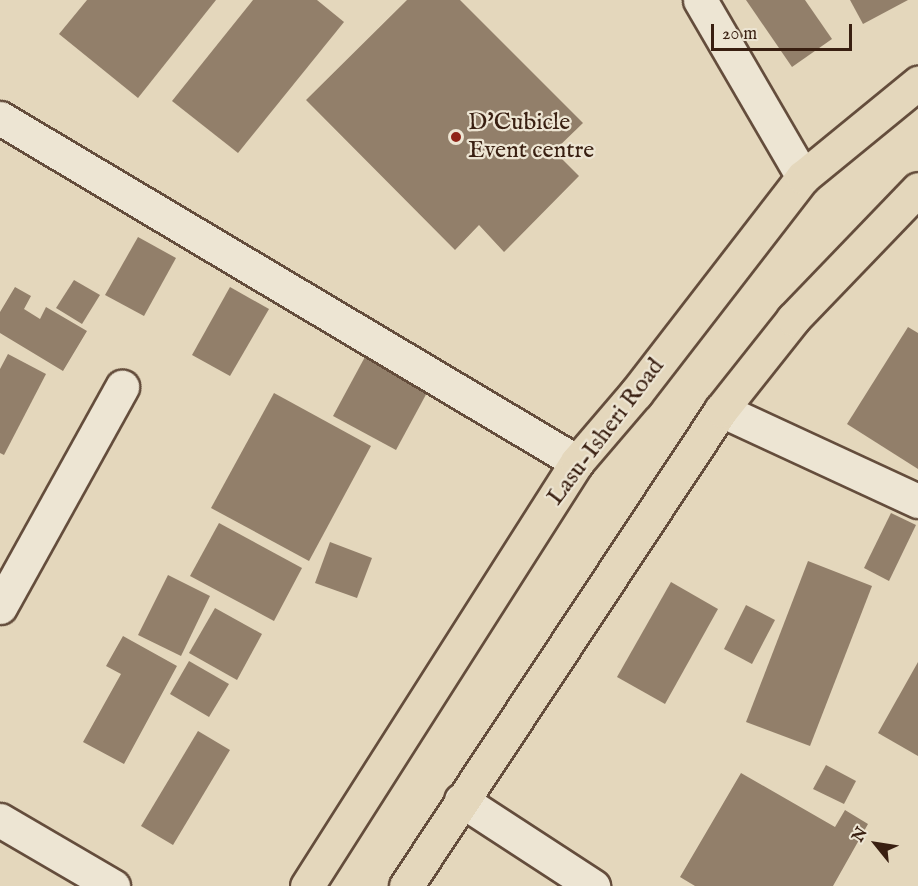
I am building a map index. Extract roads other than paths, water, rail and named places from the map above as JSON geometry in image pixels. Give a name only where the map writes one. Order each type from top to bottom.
[{"type":"main road","name":"Lasu-Isheri Road","points":[[307,886],[577,462],[636,393],[803,177],[918,83]]},
{"type":"main road","points":[[406,886],[721,410],[793,319],[918,189]]},
{"type":"street","points":[[700,0],[803,177]]},
{"type":"street","points":[[0,118],[577,462]]},
{"type":"street","points":[[0,607],[122,387]]},
{"type":"street","points":[[721,410],[918,501]]},
{"type":"street","points":[[461,800],[593,886]]},
{"type":"street","points":[[0,820],[113,886]]},
{"type":"place","name":"D'Cubicle Event centre","points":[[456,137]]}]
